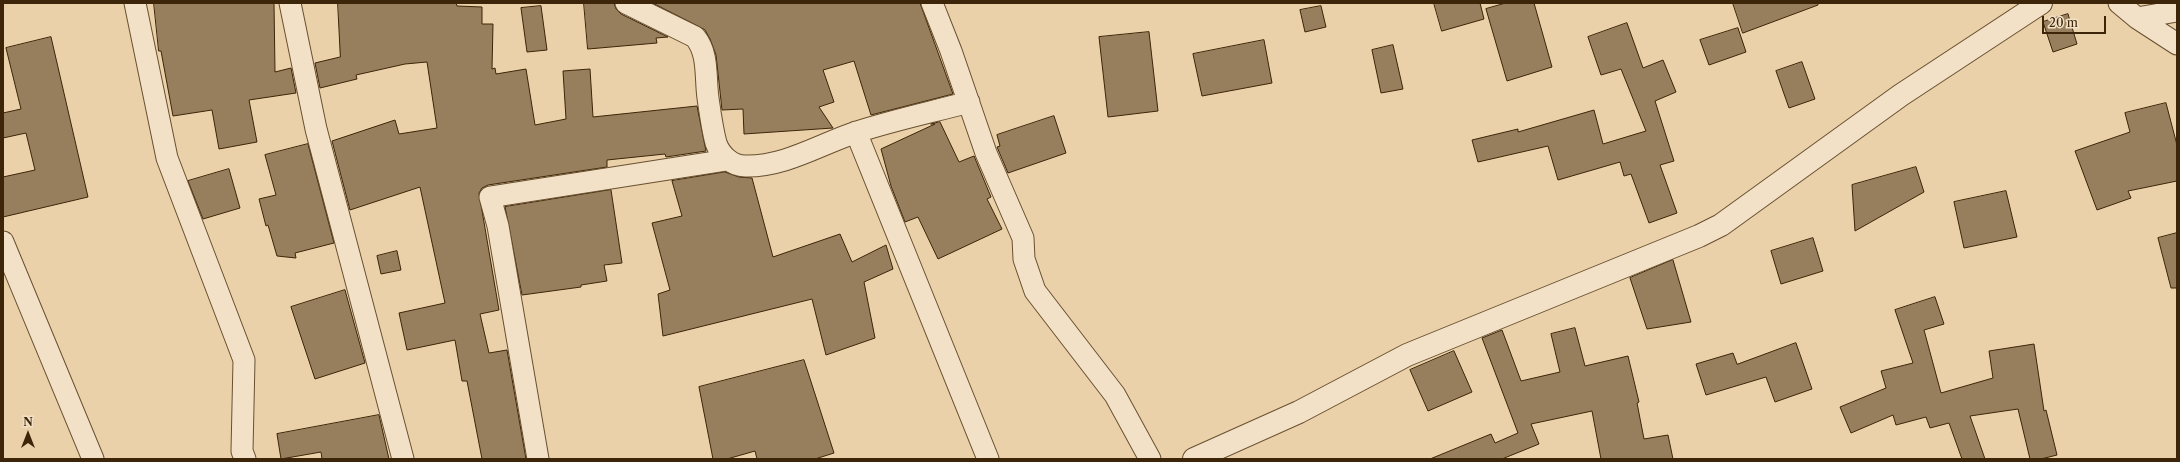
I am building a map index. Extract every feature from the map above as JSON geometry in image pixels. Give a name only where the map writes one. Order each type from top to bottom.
[{"type":"street","points":[[135,3],[167,158],[244,360],[242,451],[245,459]]},
{"type":"street","points":[[290,3],[316,129],[402,459]]},
{"type":"street","points":[[626,3],[695,37],[701,44],[705,57],[708,97],[716,144],[727,160],[743,167],[774,163],[816,149],[856,132],[969,102]]},
{"type":"street","points":[[932,3],[969,102],[986,153],[1023,238],[1024,259],[1035,291],[1115,395],[1150,459]]},
{"type":"street","points":[[1201,457],[1299,412],[1407,354],[1699,236],[1721,225],[1901,94],[2041,3]]},
{"type":"street","points":[[2119,3],[2137,18],[2177,44]]},
{"type":"street","points":[[2137,18],[2177,12]]},
{"type":"street","points":[[856,132],[988,459]]},
{"type":"street","points":[[538,459],[498,226],[490,197],[727,160]]},
{"type":"street","points":[[3,242],[93,459]]},
{"type":"building","points":[[154,3],[274,3],[275,72],[291,68],[296,93],[249,100],[257,142],[219,149],[212,110],[173,116],[161,51],[159,51]]},
{"type":"building","points":[[338,3],[456,3],[457,6],[482,7],[482,24],[493,24],[492,69],[495,68],[496,74],[526,69],[535,125],[566,119],[563,71],[590,69],[593,117],[697,106],[706,151],[666,157],[665,154],[607,160],[607,167],[488,185],[482,188],[479,193],[499,310],[480,314],[489,353],[507,350],[526,459],[482,459],[467,381],[462,381],[455,340],[407,350],[399,313],[445,303],[420,187],[350,210],[332,141],[395,120],[399,134],[437,128],[427,62],[405,64],[356,75],[357,79],[320,88],[315,63],[340,57]]},
{"type":"building","points":[[584,3],[614,3],[616,9],[621,14],[668,37],[656,38],[657,43],[588,49]]},
{"type":"building","points":[[653,3],[920,3],[953,94],[871,115],[854,61],[823,70],[834,102],[819,107],[833,128],[744,134],[743,109],[722,110],[716,55],[705,30]]},
{"type":"building","points":[[1434,3],[1480,3],[1484,19],[1442,31]]},
{"type":"building","points":[[1506,3],[1534,3],[1552,67],[1507,81],[1486,9]]},
{"type":"building","points":[[1733,3],[1818,3],[1818,5],[1743,33]]},
{"type":"building","points":[[541,6],[547,50],[527,52],[521,8]]},
{"type":"building","points":[[1321,6],[1326,27],[1305,32],[1300,10]]},
{"type":"building","points":[[2068,14],[2077,44],[2053,52],[2043,22]]},
{"type":"building","points":[[1627,23],[1643,68],[1663,60],[1676,92],[1655,101],[1674,161],[1660,165],[1677,213],[1649,223],[1631,174],[1624,176],[1620,162],[1558,180],[1548,146],[1478,162],[1472,140],[1518,129],[1518,132],[1594,110],[1603,144],[1646,131],[1621,69],[1601,75],[1588,37]]},
{"type":"building","points":[[1738,28],[1746,52],[1709,65],[1700,40]]},
{"type":"building","points":[[1149,32],[1158,111],[1108,117],[1099,37]]},
{"type":"building","points":[[51,37],[88,197],[3,217],[3,177],[35,170],[26,133],[3,138],[3,113],[21,109],[6,48]]},
{"type":"building","points":[[1264,40],[1272,83],[1202,96],[1193,54]]},
{"type":"building","points":[[1393,45],[1403,89],[1381,93],[1372,50]]},
{"type":"building","points":[[1802,62],[1815,99],[1789,108],[1776,71]]},
{"type":"building","points":[[2166,103],[2177,145],[2177,181],[2128,191],[2131,198],[2097,210],[2075,151],[2130,132],[2125,113]]},
{"type":"building","points":[[1054,116],[1066,153],[1008,173],[997,147],[1000,146],[997,135]]},
{"type":"building","points":[[940,122],[959,162],[974,156],[991,197],[987,199],[1002,229],[938,259],[918,217],[905,222],[891,186],[881,149],[935,124],[931,124]]},
{"type":"building","points":[[308,144],[334,243],[295,253],[296,258],[277,256],[268,225],[266,226],[259,199],[276,195],[265,155]]},
{"type":"building","points":[[1916,167],[1924,192],[1855,231],[1852,185]]},
{"type":"building","points":[[229,169],[240,208],[203,219],[188,181]]},
{"type":"building","points":[[725,172],[739,177],[752,178],[773,257],[840,234],[852,262],[886,245],[893,269],[864,282],[875,338],[826,355],[812,299],[663,336],[658,294],[670,290],[652,223],[682,216],[672,181]]},
{"type":"building","points":[[611,190],[622,263],[604,265],[607,281],[581,285],[581,287],[522,295],[505,207]]},
{"type":"building","points":[[2006,191],[2017,237],[1964,248],[1954,202]]},
{"type":"building","points":[[2177,233],[2177,288],[2171,288],[2158,238]]},
{"type":"building","points":[[1813,238],[1823,271],[1781,284],[1771,251]]},
{"type":"building","points":[[397,251],[401,270],[381,274],[377,256]]},
{"type":"building","points":[[1673,260],[1691,322],[1647,329],[1630,278]]},
{"type":"building","points":[[345,290],[365,363],[315,379],[291,307]]},
{"type":"building","points":[[1935,297],[1944,324],[1924,330],[1941,393],[1993,378],[1989,351],[2034,344],[2044,411],[2046,410],[2057,455],[2041,459],[2030,459],[2018,409],[1970,416],[1985,459],[1962,459],[1949,423],[1930,428],[1926,417],[1896,425],[1893,415],[1851,433],[1840,407],[1886,388],[1881,371],[1913,363],[1895,310]]},
{"type":"building","points":[[1575,328],[1585,366],[1628,356],[1639,402],[1637,403],[1644,439],[1668,435],[1673,459],[1601,459],[1592,411],[1531,424],[1539,444],[1502,459],[1430,459],[1491,434],[1495,443],[1518,433],[1482,338],[1502,330],[1521,381],[1560,372],[1551,334]]},
{"type":"building","points":[[1796,343],[1812,389],[1775,402],[1766,377],[1706,395],[1696,364],[1733,353],[1737,364]]},
{"type":"building","points":[[1454,351],[1472,392],[1428,411],[1410,370]]},
{"type":"building","points":[[804,360],[834,453],[815,459],[757,459],[755,451],[727,459],[713,459],[699,387]]},
{"type":"building","points":[[379,415],[389,459],[322,459],[321,452],[281,459],[277,434]]}]
